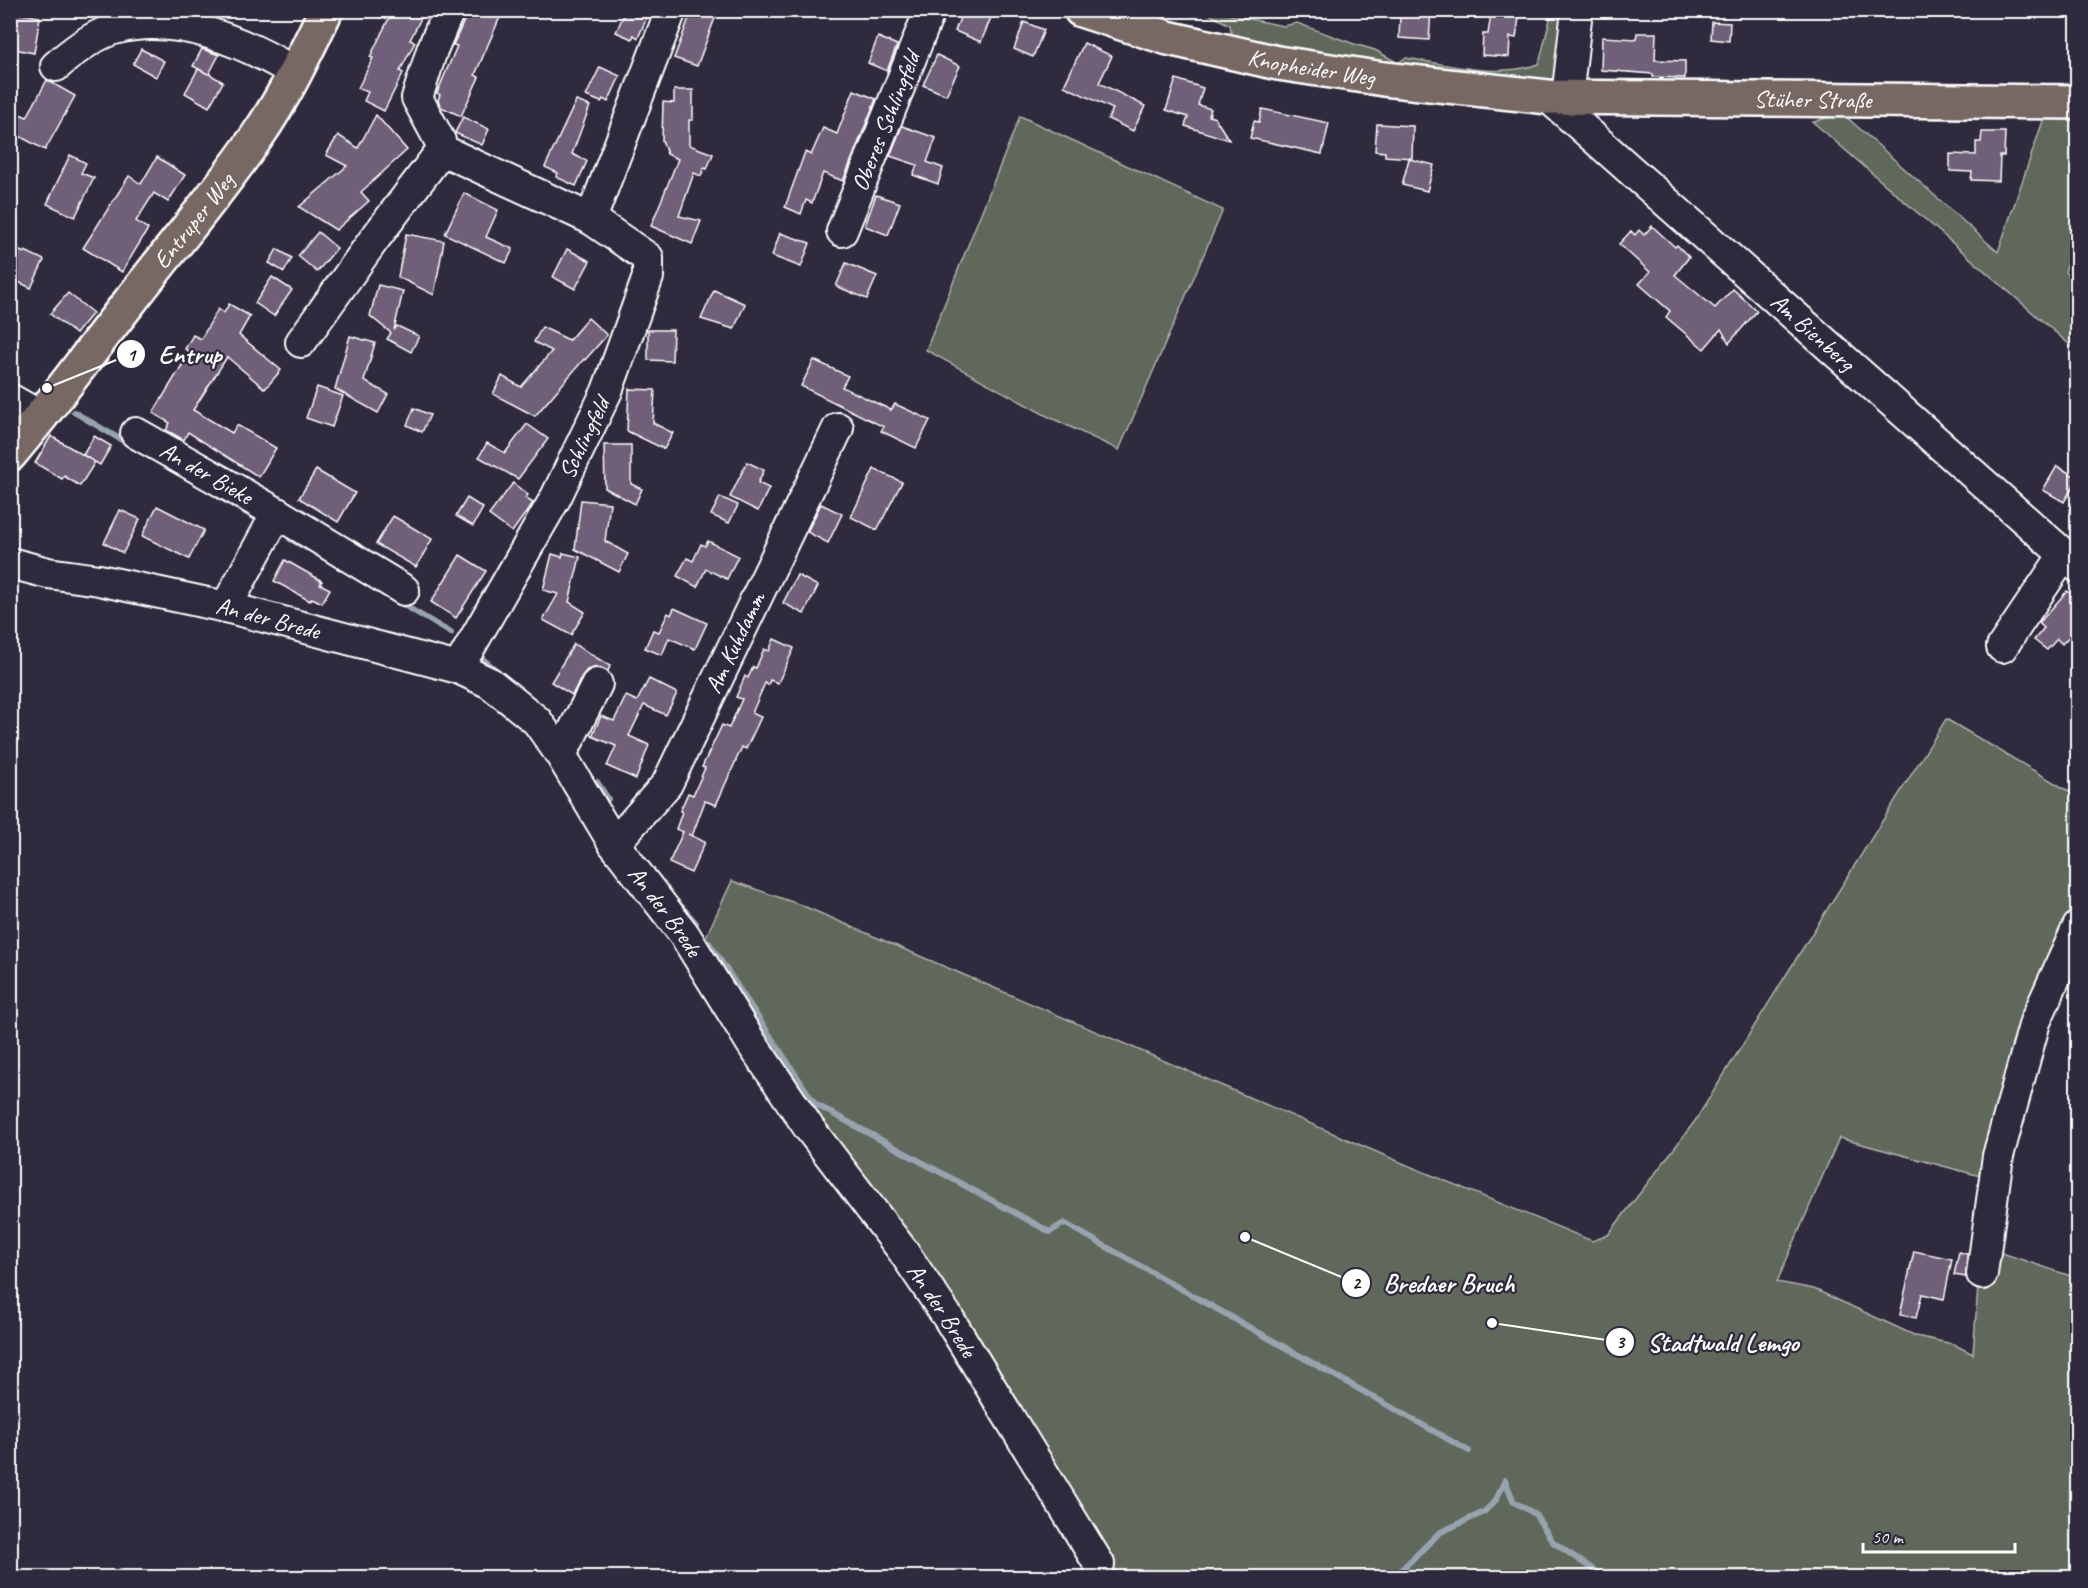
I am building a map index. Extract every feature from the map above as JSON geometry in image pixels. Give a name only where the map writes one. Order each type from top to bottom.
[{"type":"main road","name":"Entruper Weg","points":[[10,454],[42,417],[257,136],[296,73],[326,10]]},
{"type":"main road","name":"Knopheider Weg","points":[[1081,10],[1168,38],[1278,63],[1384,80],[1557,98]]},
{"type":"main road","name":"Stüher Straße","points":[[1557,98],[2078,102]]},
{"type":"street","points":[[301,342],[442,150],[440,141],[417,98],[432,50],[449,10]]},
{"type":"street","points":[[591,219],[671,10]]},
{"type":"street","name":"Oberes Schlingfeld","points":[[842,231],[930,10]]},
{"type":"street","points":[[1557,98],[1577,10]]},
{"type":"street","points":[[56,66],[94,39],[116,28],[137,25],[190,29],[212,34],[252,49],[296,73]]},
{"type":"street","name":"Am Bienberg","points":[[1557,98],[2071,561]]},
{"type":"street","name":"Schlingfeld","points":[[442,150],[591,219],[648,258],[648,278],[607,391],[556,497],[458,668]]},
{"type":"street","points":[[10,399],[42,417]]},
{"type":"street","name":"Am Kuhdamm","points":[[614,844],[667,784],[838,428]]},
{"type":"street","name":"An der Bieke","points":[[136,433],[277,513],[404,590]]},
{"type":"street","name":"An der Bieke","points":[[226,608],[277,513]]},
{"type":"street","points":[[2002,647],[2071,561]]},
{"type":"street","name":"An der Brede","points":[[10,563],[48,573],[99,580],[226,608],[458,668],[490,682],[537,721],[561,755],[614,844],[684,934],[752,1044],[809,1128],[903,1251],[942,1309],[1099,1564]]},
{"type":"street","points":[[561,755],[597,684]]},
{"type":"street","points":[[1982,1274],[1998,1156],[2028,1044],[2035,1022],[2078,927]]},
{"type":"green space","points":[[1203,11],[1219,11],[1283,26],[1297,23],[1375,50],[1398,63],[1405,58],[1472,69],[1505,70],[1539,64],[1552,11],[1571,11],[1556,79],[1401,73],[1232,37],[1230,25]]},
{"type":"green space","points":[[1842,113],[1998,252],[2045,115],[2077,114],[2077,231],[2065,272],[2077,284],[2077,351],[1813,122]]},
{"type":"green space","points":[[1020,116],[1223,210],[1119,450],[1047,416],[926,350]]},
{"type":"green space","points":[[1946,719],[2077,796],[2077,943],[1995,1180],[1839,1138],[1777,1282],[1814,1289],[1916,1336],[1953,1344],[1973,1354],[1981,1246],[2077,1278],[2077,1577],[1098,1577],[713,958],[712,949],[703,943],[732,881],[801,905],[1414,1168],[1592,1241],[1608,1235],[1695,1121]]},
{"type":"building","points":[[393,10],[425,10],[410,40],[415,42],[400,71],[403,73],[384,111],[364,101],[368,92],[358,88]]},
{"type":"building","points":[[469,10],[503,10],[475,75],[479,77],[461,116],[441,107],[438,100],[440,95],[437,93],[457,46],[453,45]]},
{"type":"building","points":[[626,10],[650,10],[638,38],[634,35],[632,39],[616,32]]},
{"type":"building","points":[[692,10],[718,10],[697,66],[674,58]]},
{"type":"building","points":[[963,10],[994,10],[981,42],[955,31]]},
{"type":"building","points":[[1407,10],[1431,10],[1429,40],[1399,38],[1400,16],[1406,17]]},
{"type":"building","points":[[1497,10],[1520,10],[1516,38],[1510,37],[1509,57],[1482,55],[1483,34],[1488,34],[1491,14],[1497,14]]},
{"type":"building","points":[[10,12],[40,17],[34,53],[10,48]]},
{"type":"building","points":[[1024,22],[1044,30],[1033,57],[1014,49]]},
{"type":"building","points":[[1712,22],[1730,23],[1729,41],[1711,39]]},
{"type":"building","points":[[1637,33],[1656,33],[1655,60],[1685,61],[1685,78],[1653,77],[1653,74],[1601,70],[1602,37],[1636,39]]},
{"type":"building","points":[[878,37],[897,45],[887,71],[868,63]]},
{"type":"building","points":[[1084,43],[1112,56],[1099,83],[1145,106],[1133,131],[1108,119],[1113,109],[1064,86]]},
{"type":"building","points":[[141,49],[164,61],[156,77],[133,64]]},
{"type":"building","points":[[202,49],[219,55],[209,74],[223,82],[209,107],[185,93],[198,69],[208,74],[193,66]]},
{"type":"building","points":[[937,55],[960,66],[946,95],[923,85]]},
{"type":"building","points":[[600,67],[620,76],[608,102],[603,99],[601,102],[586,96]]},
{"type":"building","points":[[1176,79],[1203,88],[1198,105],[1211,109],[1209,116],[1215,118],[1229,140],[1185,126],[1188,117],[1166,110]]},
{"type":"building","points":[[47,80],[75,96],[45,150],[10,131],[10,110],[27,117]]},
{"type":"building","points":[[674,90],[693,90],[693,120],[689,120],[689,145],[713,154],[707,169],[704,168],[701,176],[694,173],[679,216],[701,221],[692,244],[651,226],[678,159],[667,154],[662,140],[663,102],[674,103]]},
{"type":"building","points":[[854,90],[876,99],[843,181],[823,173],[812,203],[806,200],[801,214],[785,207],[805,152],[811,155],[823,128],[837,134]]},
{"type":"building","points":[[576,101],[590,106],[572,154],[587,161],[576,186],[556,177],[558,173],[545,167]]},
{"type":"building","points":[[1262,109],[1329,123],[1322,154],[1250,138],[1254,121],[1259,122]]},
{"type":"building","points":[[376,115],[407,150],[361,192],[369,201],[336,230],[299,207],[347,166],[326,155],[338,135],[358,148]]},
{"type":"building","points":[[463,117],[489,129],[482,145],[455,133]]},
{"type":"building","points":[[1377,124],[1413,126],[1412,158],[1385,156],[1385,152],[1375,151]]},
{"type":"building","points":[[902,126],[936,138],[927,162],[943,168],[938,184],[913,175],[917,165],[890,156]]},
{"type":"building","points":[[1982,132],[2005,132],[2004,156],[2000,156],[1999,181],[1971,180],[1972,172],[1950,171],[1950,154],[1976,155],[1976,142],[1981,142]]},
{"type":"building","points":[[70,155],[86,163],[81,173],[94,178],[75,217],[47,204]]},
{"type":"building","points":[[157,157],[185,175],[168,202],[154,193],[136,221],[148,229],[122,272],[83,248],[129,176],[141,184]]},
{"type":"building","points":[[1409,159],[1434,165],[1427,191],[1402,185]]},
{"type":"building","points":[[464,193],[498,210],[486,237],[513,249],[506,263],[445,234]]},
{"type":"building","points":[[876,195],[900,203],[888,235],[865,226]]},
{"type":"building","points":[[1652,226],[1689,257],[1675,275],[1715,308],[1733,289],[1757,311],[1729,343],[1721,329],[1704,349],[1666,317],[1670,311],[1639,284],[1650,272],[1619,244],[1631,231],[1635,235],[1639,230],[1644,235]]},
{"type":"building","points":[[318,232],[337,248],[317,272],[298,256]]},
{"type":"building","points":[[780,233],[810,243],[801,267],[772,256]]},
{"type":"building","points":[[406,234],[444,241],[434,295],[398,277]]},
{"type":"building","points":[[16,249],[44,260],[31,288],[10,278],[10,261]]},
{"type":"building","points":[[277,249],[292,258],[284,272],[269,263]]},
{"type":"building","points":[[567,249],[590,261],[575,289],[553,277]]},
{"type":"building","points":[[846,263],[877,276],[867,299],[836,286]]},
{"type":"building","points":[[272,277],[292,290],[274,316],[255,303]]},
{"type":"building","points":[[378,285],[403,291],[394,330],[397,326],[419,336],[411,352],[387,339],[391,333],[370,316]]},
{"type":"building","points":[[714,290],[745,304],[734,329],[701,319]]},
{"type":"building","points":[[68,293],[93,313],[76,334],[50,314]]},
{"type":"building","points":[[229,304],[250,316],[239,335],[281,370],[265,389],[227,357],[193,410],[232,433],[237,425],[276,448],[259,477],[188,432],[184,440],[166,430],[170,423],[153,413],[190,352],[185,349],[193,335],[201,339],[218,309],[224,313]]},
{"type":"building","points":[[588,318],[607,335],[535,416],[493,394],[502,376],[521,387],[552,351],[534,342],[542,327],[569,340]]},
{"type":"building","points":[[648,330],[673,330],[672,361],[648,360]]},
{"type":"building","points":[[350,336],[375,343],[364,381],[388,394],[378,413],[335,389]]},
{"type":"building","points":[[814,360],[848,376],[842,387],[891,410],[895,404],[930,420],[916,448],[881,431],[884,427],[801,386]]},
{"type":"building","points":[[317,387],[343,396],[332,427],[306,418]]},
{"type":"building","points":[[629,389],[655,390],[653,423],[673,433],[664,449],[627,431]]},
{"type":"building","points":[[414,408],[430,415],[422,432],[407,425]]},
{"type":"building","points":[[527,424],[548,439],[518,479],[479,457],[487,443],[505,453]]},
{"type":"building","points":[[51,436],[95,462],[80,486],[64,476],[62,479],[35,463]]},
{"type":"building","points":[[94,436],[111,446],[100,465],[83,455]]},
{"type":"building","points":[[604,445],[631,445],[631,484],[642,489],[635,504],[605,488]]},
{"type":"building","points":[[747,462],[764,470],[758,483],[769,488],[758,511],[730,497]]},
{"type":"building","points":[[2057,466],[2078,478],[2064,502],[2043,490]]},
{"type":"building","points":[[874,469],[902,482],[877,530],[851,517]]},
{"type":"building","points":[[316,470],[355,493],[338,522],[299,498]]},
{"type":"building","points":[[513,483],[528,495],[525,498],[533,503],[512,532],[489,515]]},
{"type":"building","points":[[720,497],[738,505],[729,523],[711,515]]},
{"type":"building","points":[[467,498],[483,508],[473,526],[456,516]]},
{"type":"building","points":[[581,500],[610,503],[605,541],[628,554],[619,572],[575,549]]},
{"type":"building","points":[[821,504],[842,514],[828,543],[807,532]]},
{"type":"building","points":[[157,506],[204,530],[189,559],[142,536]]},
{"type":"building","points":[[120,510],[140,519],[123,553],[104,543]]},
{"type":"building","points":[[393,516],[432,539],[416,567],[376,544]]},
{"type":"building","points":[[708,541],[738,556],[727,579],[706,569],[697,587],[677,576],[687,558],[693,561],[701,544],[705,546]]},
{"type":"building","points":[[563,553],[580,557],[569,602],[585,612],[571,635],[543,620],[558,594],[543,590],[552,554],[562,557]]},
{"type":"building","points":[[460,555],[486,571],[456,618],[431,602]]},
{"type":"building","points":[[285,560],[322,581],[320,584],[330,589],[322,603],[312,598],[310,601],[274,581]]},
{"type":"building","points":[[797,575],[818,586],[804,614],[783,603]]},
{"type":"building","points":[[2067,591],[2078,600],[2078,627],[2062,644],[2057,639],[2047,650],[2034,640],[2044,628],[2039,623]]},
{"type":"building","points":[[674,608],[707,623],[695,649],[669,638],[662,655],[645,648],[653,630],[659,632],[668,613],[671,615]]},
{"type":"building","points":[[774,639],[794,648],[778,683],[770,680],[768,685],[765,683],[752,713],[761,717],[746,749],[742,747],[716,805],[705,801],[692,836],[705,842],[691,873],[669,863],[683,832],[676,829],[682,812],[680,811],[688,793],[693,795],[705,768],[702,767],[722,725],[729,728],[742,699],[736,697],[745,676],[748,678],[753,667],[756,668],[764,649],[769,651]]},
{"type":"building","points":[[574,644],[610,666],[608,671],[597,667],[587,670],[572,695],[551,682]]},
{"type":"building","points":[[649,679],[677,693],[666,715],[644,705],[629,736],[649,745],[636,779],[607,766],[616,746],[592,736],[601,716],[614,721],[626,696],[637,701]]},
{"type":"building","points":[[1914,1251],[1952,1259],[1944,1299],[1922,1294],[1916,1318],[1900,1315]]},
{"type":"building","points":[[1959,1252],[1967,1254],[1966,1277],[1954,1275]]},
{"type":"waterway","points":[[74,412],[130,445]]},
{"type":"waterway","points":[[219,497],[255,518]]},
{"type":"waterway","points":[[290,539],[306,548]]},
{"type":"waterway","points":[[397,601],[451,633]]},
{"type":"waterway","points":[[478,655],[501,674]]},
{"type":"waterway","points":[[597,782],[608,799]]},
{"type":"waterway","points":[[680,905],[696,923]]},
{"type":"waterway","points":[[709,943],[815,1104],[1050,1232],[1064,1223],[1469,1451]]},
{"type":"waterway","points":[[1505,1480],[1514,1502],[1535,1514],[1553,1542],[1598,1573],[1600,1578]]},
{"type":"waterway","points":[[1393,1578],[1439,1533],[1484,1512],[1496,1500],[1505,1480]]},
{"type":"place","name":"Entrup","points":[[47,388]]},
{"type":"place","name":"Bredaer Bruch","points":[[1245,1237]]},
{"type":"place","name":"Stadtwald Lemgo","points":[[1492,1323]]}]
